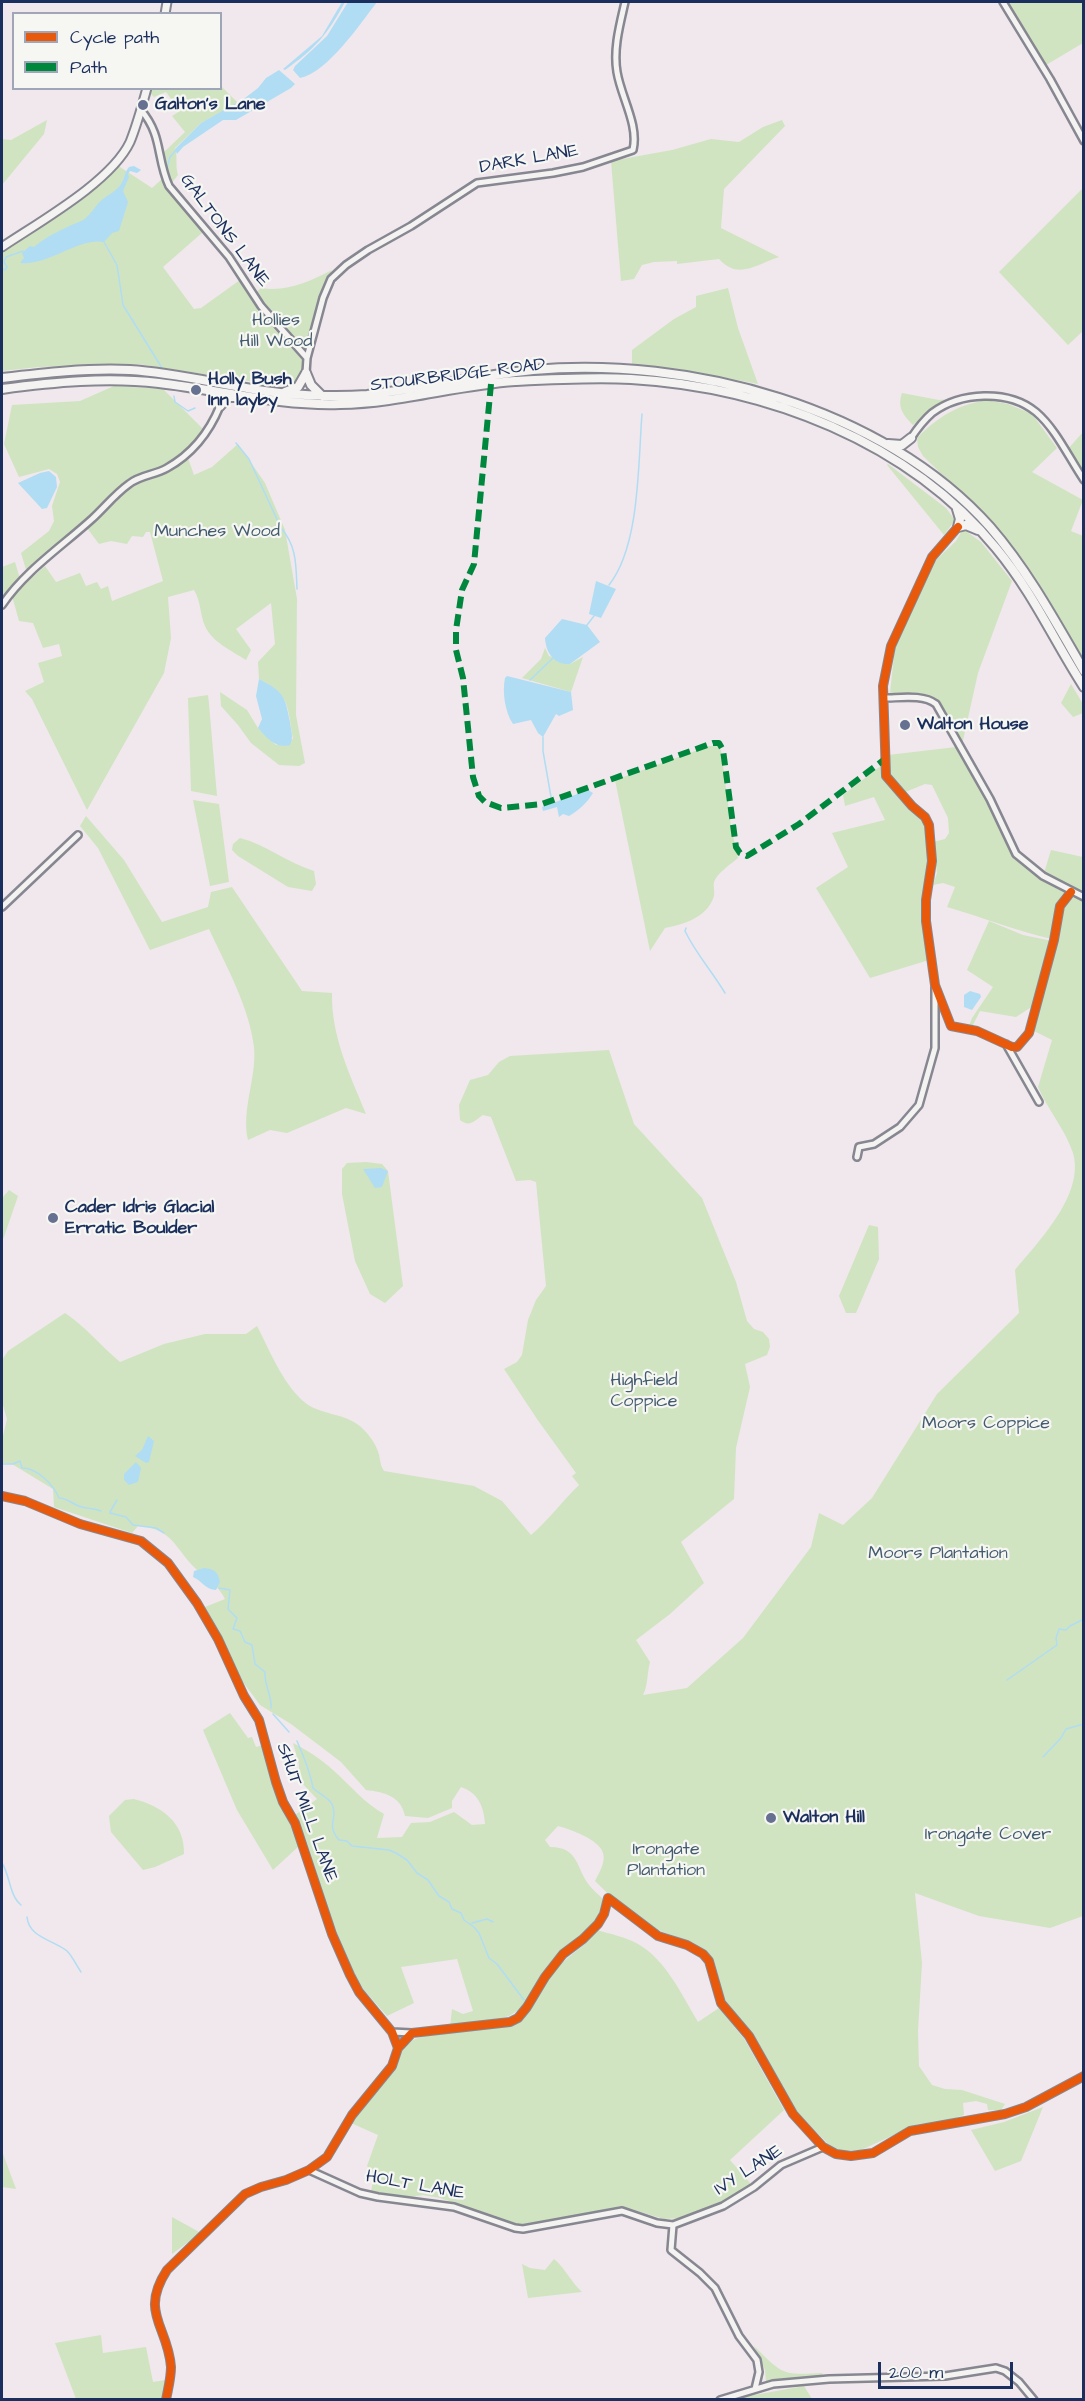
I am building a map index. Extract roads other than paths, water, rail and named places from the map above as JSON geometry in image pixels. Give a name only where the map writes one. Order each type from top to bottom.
[{"type":"highway","name":"STOURBRIDGE ROAD","points":[[2,378],[51,372],[131,370],[184,376],[280,393],[323,396],[375,394],[533,370],[575,368],[674,374],[726,384],[777,398],[855,428],[911,460],[954,493],[1007,548],[1038,591],[1083,672]]},
{"type":"highway","points":[[280,393],[298,387],[306,373]]},
{"type":"highway","points":[[306,373],[311,385],[323,396]]},
{"type":"highway","name":"STOURBRIDGE ROAD","points":[[2,389],[57,382],[108,380],[210,390],[295,404],[339,405],[398,400],[510,381],[588,378],[669,383],[739,396],[780,408],[833,428],[881,451],[906,466],[956,506],[982,532],[1034,598],[1083,687]]},
{"type":"highway","points":[[210,390],[219,406],[228,398],[244,396]]},
{"type":"highway","points":[[884,443],[902,445],[911,438]]},
{"type":"highway","points":[[911,438],[908,452],[911,460]]},
{"type":"highway","points":[[956,506],[960,519],[958,527],[966,525],[982,532]]},
{"type":"main road","points":[[2,247],[66,205],[115,163],[129,143],[146,90]]},
{"type":"street","name":"DARK LANE","points":[[306,373],[307,358],[323,298],[331,279],[346,265],[477,183],[573,169],[633,150],[634,137],[617,72],[616,50],[624,2]]},
{"type":"street","points":[[1003,2],[1050,79],[1083,141]]},
{"type":"street","name":"GALTONS LANE","points":[[141,110],[158,136],[164,175],[169,186],[229,257],[261,306],[307,358]]},
{"type":"street","points":[[911,438],[925,420],[943,407],[954,402],[993,395],[1016,401],[1035,411],[1083,480]]},
{"type":"street","points":[[2,605],[36,567],[130,483],[166,469],[190,452],[206,435],[219,406]]},
{"type":"street","points":[[958,527],[932,557],[891,646],[883,686],[886,776],[912,806],[925,817],[929,825],[932,861],[925,914],[935,985],[951,1026],[977,1031],[1017,1047],[1029,1034],[1054,940],[1060,906],[1071,892]]},
{"type":"street","points":[[884,698],[916,698],[931,700],[936,704],[990,799],[1016,854],[1043,876],[1083,897]]},
{"type":"street","points":[[2,907],[78,835]]},
{"type":"street","points":[[857,1157],[859,1147],[874,1144],[900,1127],[919,1104],[935,1048],[933,997],[935,985]]},
{"type":"street","points":[[1006,1043],[1039,1102]]},
{"type":"street","name":"SHUT MILL LANE","points":[[2,1496],[24,1501],[80,1524],[141,1541],[168,1563],[197,1603],[218,1639],[243,1696],[259,1720],[276,1782],[283,1802],[296,1823],[332,1934],[359,1992],[392,2032],[398,2046]]},
{"type":"street","points":[[392,2032],[412,2033],[480,2026],[510,2022],[518,2018],[563,1954],[598,1924],[604,1914],[608,1898],[658,1936],[687,1945],[703,1954],[709,1961],[721,2003],[749,2036],[793,2114],[823,2147],[843,2156],[873,2153],[910,2131],[1005,2114],[1026,2108],[1083,2076]]},
{"type":"street","points":[[166,2400],[171,2367],[154,2301],[157,2285],[167,2270],[245,2194],[286,2180],[322,2162],[332,2150],[352,2115],[392,2066],[398,2046],[412,2033]]},
{"type":"street","name":"IVY LANE","points":[[673,2225],[723,2206],[754,2187],[781,2165],[823,2147]]},
{"type":"street","name":"HOLT LANE","points":[[309,2170],[360,2193],[378,2198],[454,2207],[515,2228],[523,2229],[622,2211],[657,2223],[673,2225]]},
{"type":"street","points":[[673,2225],[670,2250],[715,2288],[739,2336],[757,2360],[759,2372],[755,2389]]},
{"type":"street","points":[[720,2400],[773,2384],[829,2379],[945,2376],[996,2368],[1005,2371],[1019,2382],[1034,2400]]},
{"type":"water","points":[[342,2],[345,2],[332,23],[313,48],[285,70],[283,69],[322,36]]},
{"type":"water","points":[[348,2],[377,2],[332,57],[311,74],[300,78],[293,70],[295,66],[327,36]]},
{"type":"water","points":[[279,70],[295,84],[291,88],[236,120],[223,120],[183,147],[177,154],[175,149],[201,123],[245,98],[266,78]]},
{"type":"water","points":[[134,166],[141,170],[137,173],[130,171],[128,174],[129,177],[123,191],[128,202],[119,231],[112,233],[104,242],[84,244],[31,263],[20,263],[24,258],[22,253],[30,246],[34,247],[50,236],[86,218],[100,202],[117,189],[126,171],[129,167]]},
{"type":"water","points":[[49,471],[56,477],[57,487],[47,508],[42,509],[18,483]]},
{"type":"water","points":[[596,581],[616,589],[601,618],[589,614]]},
{"type":"water","points":[[562,619],[587,625],[600,642],[570,664],[564,664],[552,657],[545,638]]},
{"type":"water","points":[[507,676],[571,692],[573,710],[559,716],[556,714],[543,737],[531,720],[513,724],[505,702],[504,684]]},
{"type":"water","points":[[259,679],[278,691],[285,700],[292,734],[290,745],[276,744],[258,728],[262,719],[256,696]]},
{"type":"water","points":[[588,790],[593,793],[591,797],[569,816],[563,814],[559,817],[557,807],[543,811],[542,807]]},
{"type":"water","points":[[970,991],[980,994],[981,997],[972,1010],[964,1007],[964,995]]},
{"type":"water","points":[[381,1168],[388,1171],[382,1187],[375,1188],[363,1169]]},
{"type":"water","points":[[148,1436],[154,1441],[149,1462],[146,1463],[135,1456],[142,1450]]},
{"type":"water","points":[[136,1462],[141,1468],[138,1482],[129,1485],[124,1480],[124,1474]]},
{"type":"water","points":[[204,1568],[217,1573],[220,1582],[216,1590],[193,1577],[194,1571]]},
{"type":"waterway","points":[[166,171],[170,157],[176,150]]},
{"type":"waterway","points":[[104,242],[117,265],[123,305],[162,368]]},
{"type":"waterway","points":[[2,268],[5,270],[7,267],[4,262],[6,257],[23,251]]},
{"type":"waterway","points":[[174,396],[175,402],[188,411],[195,408]]},
{"type":"waterway","points":[[609,585],[627,549],[632,527],[636,504],[642,414]]},
{"type":"waterway","points":[[236,443],[249,459],[293,549],[297,589]]},
{"type":"waterway","points":[[587,625],[594,616]]},
{"type":"waterway","points":[[530,680],[553,658]]},
{"type":"waterway","points":[[543,737],[543,751],[551,797]]},
{"type":"waterway","points":[[686,928],[685,931],[694,947],[725,993]]},
{"type":"waterway","points":[[2,1464],[13,1464],[20,1461],[22,1468],[33,1471],[44,1478],[59,1498],[84,1508],[101,1511]]},
{"type":"waterway","points":[[110,1512],[117,1500]]},
{"type":"waterway","points":[[110,1513],[126,1517],[133,1525],[156,1528],[164,1533]]},
{"type":"waterway","points":[[219,1588],[230,1590],[228,1609],[237,1618],[233,1629],[240,1631],[245,1642],[252,1645],[255,1664],[265,1672],[271,1708]]},
{"type":"waterway","points":[[1007,1680],[1057,1645],[1056,1638],[1059,1629],[1066,1630],[1084,1619]]},
{"type":"waterway","points":[[273,1714],[289,1732]]},
{"type":"waterway","points":[[1043,1757],[1061,1738],[1066,1729],[1084,1724]]},
{"type":"waterway","points":[[297,1741],[313,1788],[332,1804],[334,1809],[332,1825],[339,1840],[347,1841],[352,1846],[389,1850],[407,1860],[417,1873],[428,1880],[439,1896],[449,1902],[452,1909],[461,1913],[464,1920],[474,1927],[479,1933],[489,1958],[497,1964],[524,2000]]},
{"type":"waterway","points":[[2,1863],[14,1896],[21,1905]]},
{"type":"waterway","points":[[27,1917],[32,1930],[67,1951],[81,1972]]},
{"type":"waterway","points":[[472,1923],[487,1919],[493,1922]]},
{"type":"waterway","points":[[559,1963],[585,1943],[597,1930]]},
{"type":"waterway","points":[[548,1977],[555,1969]]},
{"type":"place","name":"Galton's Lane","points":[[143,105]]},
{"type":"place","name":"Holly Bush Inn layby","points":[[196,390]]},
{"type":"place","name":"Walton House","points":[[905,725]]},
{"type":"place","name":"Cader Idris Glacial Erratic Boulder","points":[[53,1218]]},
{"type":"place","name":"Walton Hill","points":[[771,1818]]},
{"type":"park label","name":"Hollies Hill Wood","points":[[276,331]]},
{"type":"park label","name":"Munches Wood","points":[[217,532]]},
{"type":"park label","name":"Highfield Coppice","points":[[644,1391]]},
{"type":"park label","name":"Moors Coppice","points":[[986,1424]]},
{"type":"park label","name":"Moors Plantation","points":[[938,1554]]},
{"type":"park label","name":"Irongate Cover","points":[[988,1835]]},
{"type":"park label","name":"Irongate Plantation","points":[[666,1860]]}]
